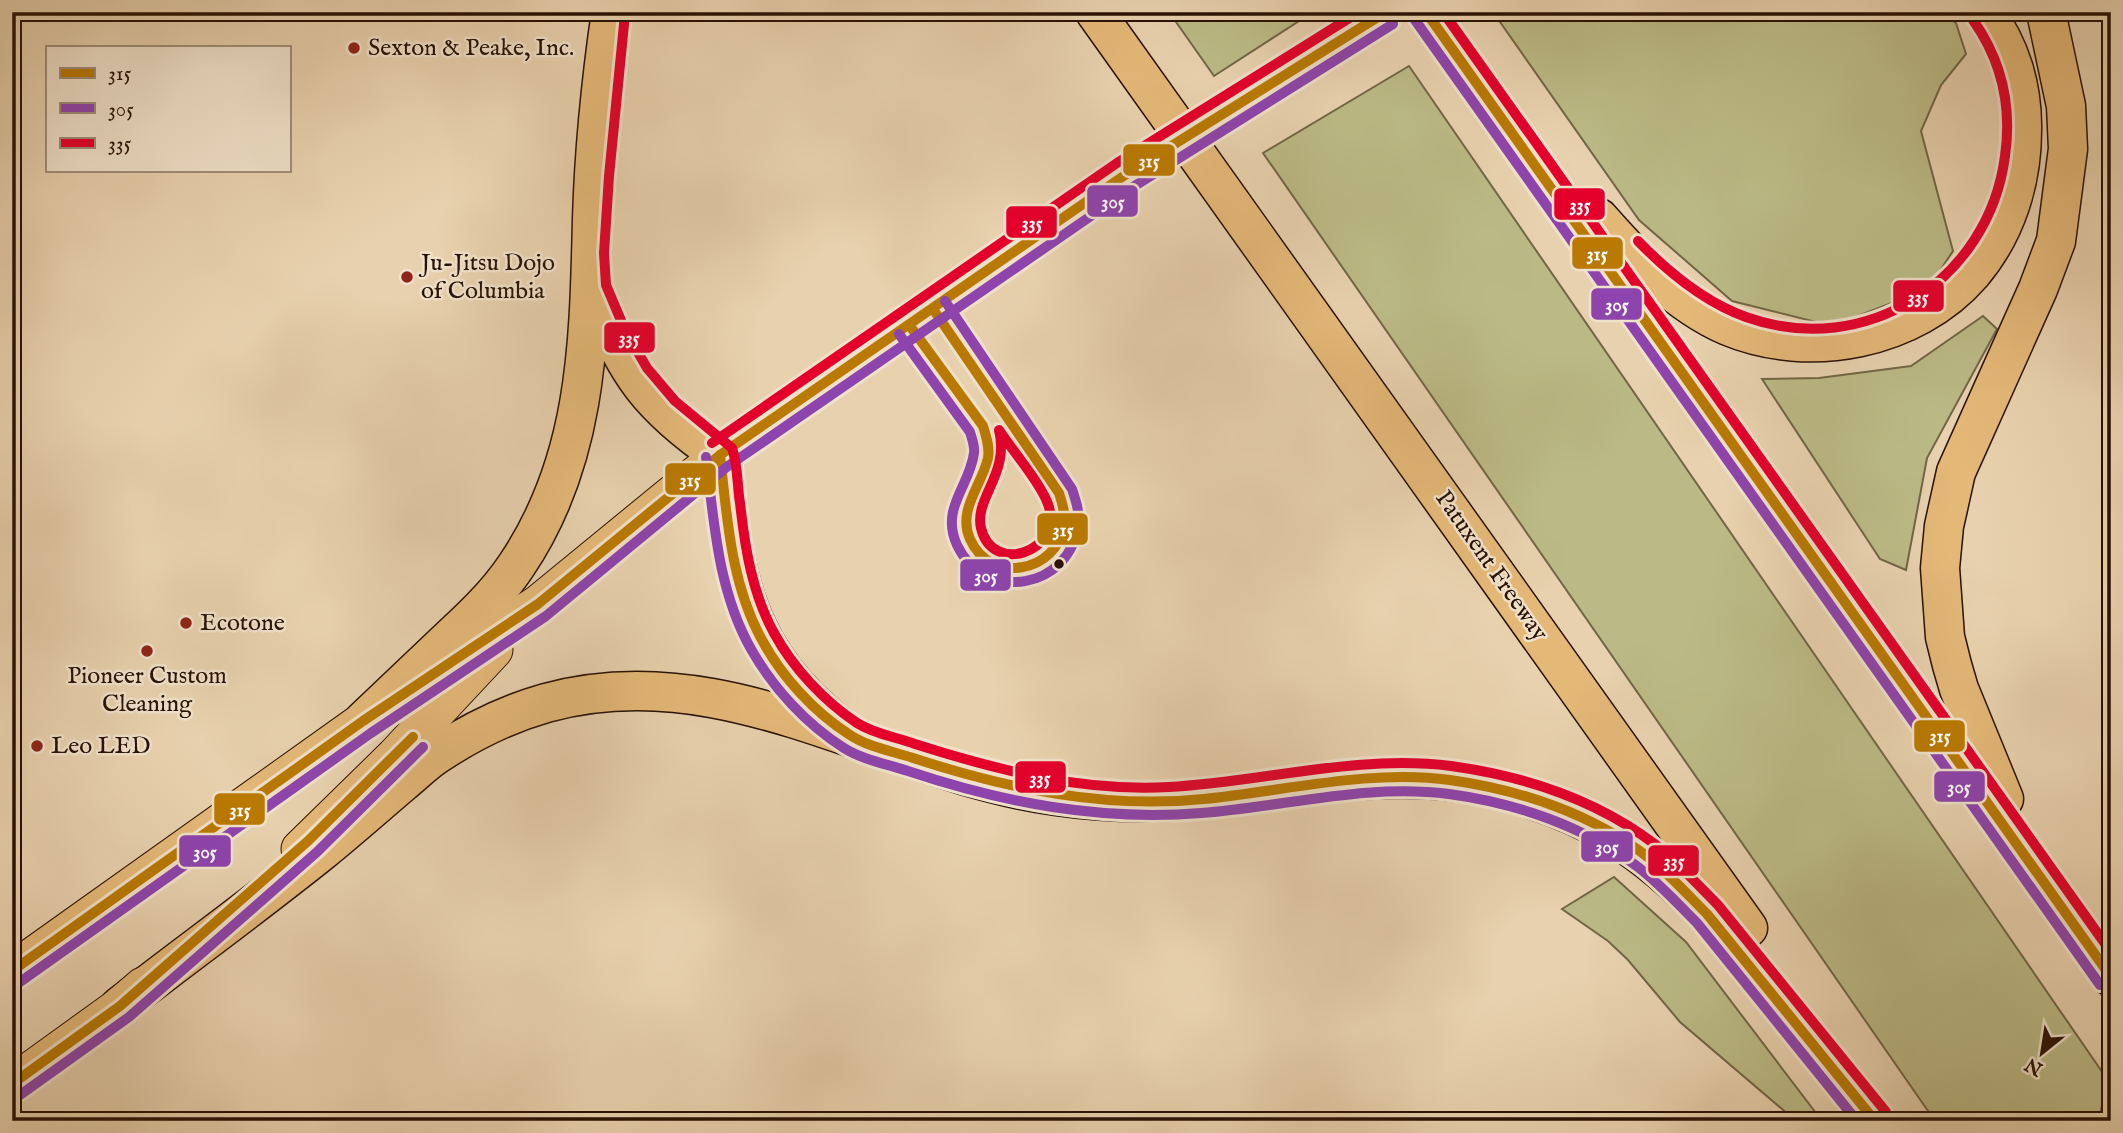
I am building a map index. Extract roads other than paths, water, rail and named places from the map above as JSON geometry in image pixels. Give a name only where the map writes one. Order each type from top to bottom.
[{"type":"highway","points":[[363,721],[485,605],[515,568],[540,528],[562,477],[576,427],[592,285],[596,148],[602,72],[611,12]]},
{"type":"highway","name":"Patuxent Freeway","points":[[1095,12],[1884,1121]]},
{"type":"highway","points":[[1426,12],[2109,974]]},
{"type":"highway","points":[[1474,78],[1639,262],[1697,309],[1728,326],[1761,337],[1800,342],[1832,342],[1896,326],[1926,311],[1970,274],[1986,254],[2002,226],[2015,191],[2022,154],[2022,117],[2018,82],[2006,49],[1984,12]]},
{"type":"highway","points":[[2046,12],[2066,106],[2068,149],[2056,241],[2034,300],[1956,472],[1944,526],[1940,568],[1945,637],[1959,689],[2002,795],[2073,923]]},
{"type":"highway","points":[[592,285],[608,328],[632,374],[671,418],[720,455],[738,576],[754,624],[774,660],[814,706],[853,737]]},
{"type":"highway","points":[[120,1006],[322,851],[433,757],[501,719],[545,704],[600,691],[654,690],[710,696],[853,737],[1008,787],[1054,796],[1153,802],[1204,799],[1355,780],[1416,778],[1506,791],[1563,810],[1607,832],[1647,857],[1681,887],[1707,914],[1875,1121]]},
{"type":"main road","points":[[12,971],[363,721],[538,604],[720,455],[1125,176],[1386,12]]},
{"type":"main road","points":[[12,1084],[120,1006],[308,842],[395,756],[538,604]]},
{"type":"main road","points":[[12,959],[65,933]]},
{"type":"place","name":"Sexton & Peake, Inc.","points":[[354,48]]},
{"type":"place","name":"Ju-Jitsu Dojo of Columbia","points":[[407,277]]},
{"type":"place","name":"Ecotone","points":[[186,623]]},
{"type":"place","name":"Pioneer Custom Cleaning","points":[[147,651]]},
{"type":"place","name":"Leo LED","points":[[37,746]]}]
